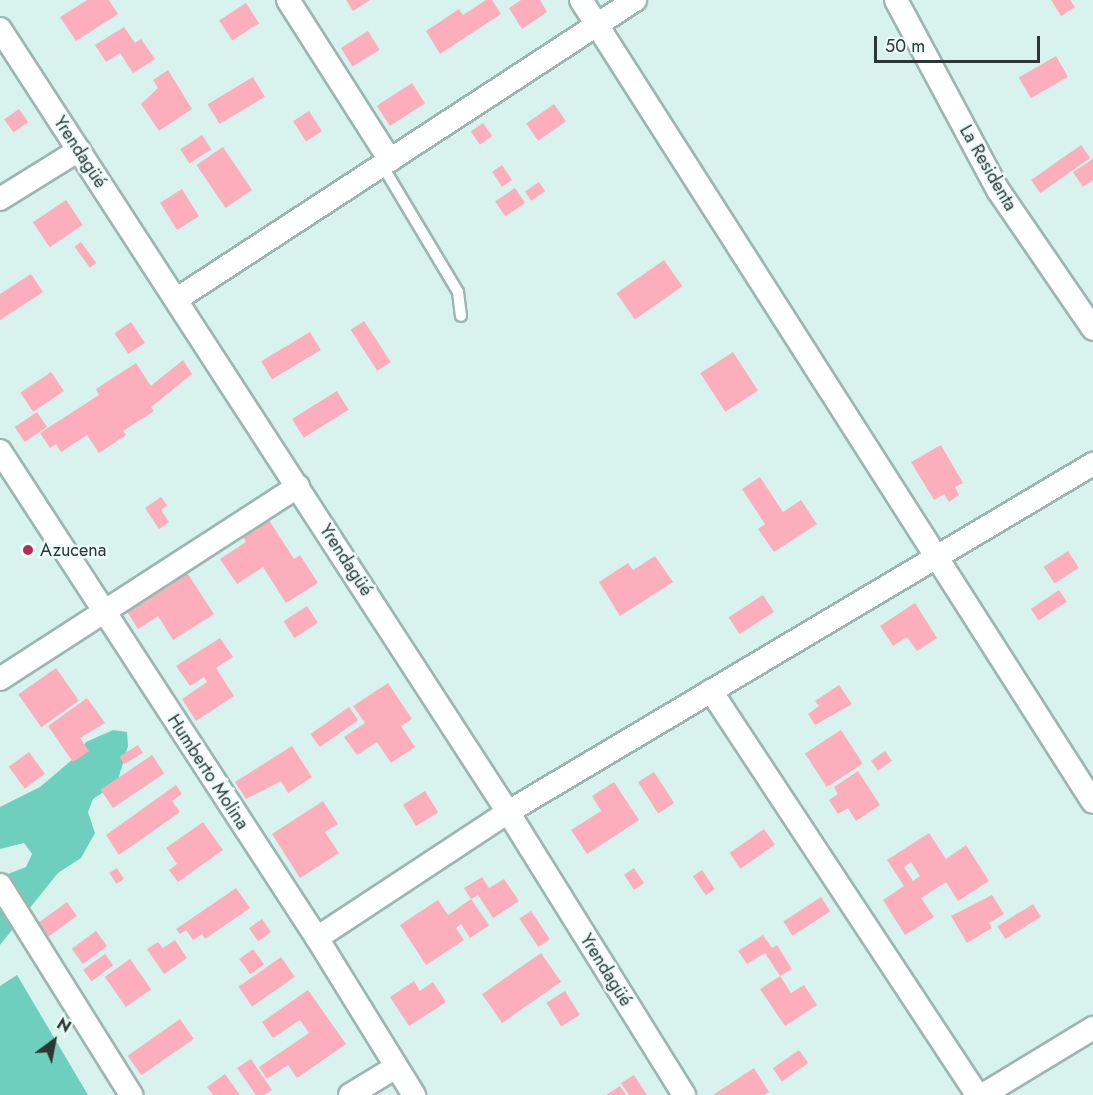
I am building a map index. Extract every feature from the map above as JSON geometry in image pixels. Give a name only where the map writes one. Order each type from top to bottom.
[{"type":"street","points":[[288,0],[386,163]]},
{"type":"street","points":[[581,0],[935,558],[1093,802]]},
{"type":"street","points":[[177,299],[635,0]]},
{"type":"street","name":"La Residenta","points":[[896,0],[998,190],[1093,329]]},
{"type":"street","name":"Yrendagüé","points":[[0,29],[508,812],[684,1095]]},
{"type":"street","points":[[0,198],[79,150]]},
{"type":"street","name":"Humberto Molina","points":[[0,451],[317,938],[414,1095]]},
{"type":"street","points":[[317,938],[508,812],[1093,464]]},
{"type":"street","points":[[0,679],[298,486]]},
{"type":"street","points":[[711,691],[977,1095]]},
{"type":"street","points":[[0,885],[131,1095]]},
{"type":"street","points":[[982,1095],[1093,1028]]},
{"type":"street","points":[[350,1095],[396,1067]]},
{"type":"lane","points":[[386,163],[458,292],[461,316]]},
{"type":"green space","points":[[113,730],[127,732],[128,746],[117,783],[93,799],[88,812],[95,833],[81,858],[58,873],[0,945],[0,877],[26,867],[32,854],[24,843],[0,849],[0,807],[40,787],[79,754],[86,742]]},
{"type":"green space","points":[[17,975],[88,1095],[0,1095],[0,986]]},
{"type":"building","points":[[87,0],[109,0],[118,14],[76,41],[60,17]]},
{"type":"building","points":[[346,0],[370,0],[353,11]]},
{"type":"building","points":[[486,0],[492,0],[501,14],[440,54],[426,31],[459,9],[463,15]]},
{"type":"building","points":[[521,0],[540,0],[547,12],[522,29],[509,8]]},
{"type":"building","points":[[1051,0],[1070,0],[1075,7],[1061,16]]},
{"type":"building","points":[[246,3],[259,23],[232,41],[219,20]]},
{"type":"building","points":[[124,27],[135,43],[141,39],[155,59],[133,73],[120,53],[106,62],[95,45]]},
{"type":"building","points":[[368,31],[380,50],[353,67],[341,48]]},
{"type":"building","points":[[1056,56],[1068,77],[1031,98],[1019,78]]},
{"type":"building","points":[[168,70],[192,109],[159,131],[141,104],[158,88],[153,80]]},
{"type":"building","points":[[253,77],[265,97],[219,124],[208,104]]},
{"type":"building","points":[[412,83],[425,103],[390,126],[377,106]]},
{"type":"building","points":[[554,104],[566,121],[538,141],[526,124]]},
{"type":"building","points":[[19,109],[28,122],[13,132],[4,119]]},
{"type":"building","points":[[309,111],[322,131],[306,141],[293,121]]},
{"type":"building","points":[[483,123],[492,136],[480,145],[471,132]]},
{"type":"building","points":[[202,135],[211,149],[189,163],[180,149]]},
{"type":"building","points":[[1081,145],[1090,158],[1040,193],[1031,180]]},
{"type":"building","points":[[223,147],[252,190],[226,208],[196,165]]},
{"type":"building","points":[[1093,159],[1093,180],[1083,187],[1073,172]]},
{"type":"building","points":[[502,165],[512,180],[502,187],[492,172]]},
{"type":"building","points":[[539,182],[545,191],[531,201],[525,192]]},
{"type":"building","points":[[515,188],[525,203],[505,216],[495,201]]},
{"type":"building","points":[[182,189],[199,216],[177,230],[160,203]]},
{"type":"building","points":[[66,200],[83,225],[50,247],[33,222]]},
{"type":"building","points":[[81,242],[96,263],[90,268],[75,247]]},
{"type":"building","points":[[664,260],[682,286],[635,319],[616,293]]},
{"type":"building","points":[[31,274],[43,292],[0,320],[0,294]]},
{"type":"building","points":[[364,321],[391,362],[377,371],[351,330]]},
{"type":"building","points":[[131,322],[145,343],[128,354],[114,333]]},
{"type":"building","points":[[310,332],[321,350],[272,379],[261,361]]},
{"type":"building","points":[[733,352],[758,391],[725,412],[700,373]]},
{"type":"building","points":[[183,360],[192,374],[151,407],[154,411],[123,431],[126,435],[99,453],[87,435],[61,452],[56,444],[50,448],[40,433],[99,395],[96,389],[136,363],[151,386]]},
{"type":"building","points":[[51,372],[64,391],[33,412],[20,393]]},
{"type":"building","points":[[337,391],[349,410],[304,438],[292,419]]},
{"type":"building","points":[[37,412],[47,427],[25,442],[15,427]]},
{"type":"building","points":[[941,445],[963,483],[955,487],[959,495],[949,502],[944,494],[934,500],[911,462]]},
{"type":"building","points":[[760,477],[783,512],[801,500],[817,524],[774,552],[758,529],[765,524],[742,489]]},
{"type":"building","points":[[161,497],[167,505],[161,510],[169,522],[159,529],[145,508]]},
{"type":"building","points":[[267,517],[294,559],[300,555],[318,583],[286,603],[263,567],[237,584],[220,559],[246,542],[241,533]]},
{"type":"building","points":[[1068,551],[1079,568],[1055,584],[1044,567]]},
{"type":"building","points":[[655,556],[673,582],[620,616],[599,582],[628,563],[633,570]]},
{"type":"building","points":[[186,571],[214,614],[173,640],[158,616],[138,629],[126,610]]},
{"type":"building","points":[[1059,590],[1067,602],[1039,621],[1031,609]]},
{"type":"building","points":[[763,595],[774,612],[740,634],[729,617]]},
{"type":"building","points":[[915,603],[937,638],[917,651],[907,637],[893,646],[880,626]]},
{"type":"building","points":[[307,606],[318,623],[294,638],[284,621]]},
{"type":"building","points":[[220,638],[233,657],[216,668],[234,696],[196,721],[182,699],[207,682],[204,677],[190,686],[176,666]]},
{"type":"building","points":[[56,668],[79,701],[41,727],[18,694]]},
{"type":"building","points":[[388,683],[412,719],[401,726],[415,747],[391,763],[377,742],[357,755],[344,737],[365,723],[353,706]]},
{"type":"building","points":[[839,685],[852,704],[815,725],[808,714],[819,706],[815,701]]},
{"type":"building","points":[[87,698],[105,723],[80,738],[89,751],[73,762],[48,726]]},
{"type":"building","points":[[349,707],[358,720],[320,747],[310,734]]},
{"type":"building","points":[[841,730],[863,764],[827,787],[805,753]]},
{"type":"building","points":[[138,745],[143,753],[124,764],[119,757]]},
{"type":"building","points":[[292,746],[312,777],[288,793],[281,781],[246,799],[235,782]]},
{"type":"building","points":[[885,751],[892,761],[878,771],[871,761]]},
{"type":"building","points":[[29,752],[45,774],[25,789],[9,767]]},
{"type":"building","points":[[152,755],[164,773],[113,808],[101,790]]},
{"type":"building","points":[[858,771],[880,805],[856,821],[848,808],[838,814],[829,800],[838,794],[834,787]]},
{"type":"building","points":[[654,772],[674,803],[658,813],[638,782]]},
{"type":"building","points":[[614,782],[639,820],[587,854],[571,830],[601,811],[592,796]]},
{"type":"building","points":[[176,785],[182,794],[172,801],[180,812],[119,855],[106,835]]},
{"type":"building","points":[[425,791],[438,812],[416,826],[403,805]]},
{"type":"building","points":[[323,801],[338,824],[325,832],[339,853],[300,878],[272,834]]},
{"type":"building","points":[[203,822],[223,850],[178,882],[169,870],[177,864],[166,848]]},
{"type":"building","points":[[764,829],[775,845],[740,869],[730,853]]},
{"type":"building","points":[[929,833],[946,859],[966,845],[989,881],[958,901],[946,882],[921,898],[934,917],[905,935],[883,900],[904,886],[887,860]],"holes":[[[911,862],[920,876],[913,881],[904,867]]]},
{"type":"building","points":[[117,868],[124,879],[116,884],[109,873]]},
{"type":"building","points":[[634,868],[644,883],[634,890],[624,875]]},
{"type":"building","points":[[702,870],[715,889],[706,895],[693,876]]},
{"type":"building","points":[[482,877],[489,888],[504,879],[519,901],[493,918],[478,895],[471,899],[464,888]]},
{"type":"building","points":[[236,888],[250,908],[205,939],[202,934],[193,940],[186,930],[180,934],[176,929]]},
{"type":"building","points":[[992,895],[1004,914],[989,923],[992,928],[967,943],[951,916]]},
{"type":"building","points":[[821,897],[830,911],[793,936],[783,922]]},
{"type":"building","points":[[471,899],[489,925],[470,938],[461,924],[456,928],[464,940],[426,965],[400,925],[438,900],[448,915]]},
{"type":"building","points":[[67,902],[77,916],[49,936],[39,923]]},
{"type":"building","points":[[1033,904],[1041,917],[1005,939],[997,926]]},
{"type":"building","points":[[531,911],[550,939],[538,947],[519,919]]},
{"type":"building","points":[[262,919],[271,932],[258,941],[249,928]]},
{"type":"building","points":[[96,931],[107,946],[83,964],[72,949]]},
{"type":"building","points":[[763,935],[772,948],[777,945],[792,969],[780,976],[765,953],[747,964],[738,951]]},
{"type":"building","points":[[175,940],[187,958],[164,974],[147,949],[158,942],[163,948]]},
{"type":"building","points":[[253,949],[264,964],[250,974],[239,959]]},
{"type":"building","points":[[541,953],[561,982],[502,1023],[482,994]]},
{"type":"building","points":[[105,954],[113,965],[91,981],[83,970]]},
{"type":"building","points":[[281,957],[295,977],[252,1006],[238,987]]},
{"type":"building","points":[[130,959],[151,989],[126,1007],[105,977]]},
{"type":"building","points":[[780,976],[791,993],[804,985],[817,1005],[785,1026],[760,989]]},
{"type":"building","points":[[414,981],[420,991],[433,982],[446,1002],[409,1026],[390,997]]},
{"type":"building","points":[[308,990],[346,1044],[297,1078],[288,1065],[267,1079],[259,1067],[309,1033],[300,1020],[273,1038],[262,1022]]},
{"type":"building","points":[[565,991],[580,1015],[561,1026],[546,1003]]},
{"type":"building","points":[[180,1019],[194,1039],[141,1075],[128,1056]]},
{"type":"building","points":[[799,1050],[808,1063],[782,1081],[773,1068]]},
{"type":"building","points":[[251,1059],[272,1090],[264,1095],[256,1095],[237,1068]]},
{"type":"building","points":[[754,1068],[769,1092],[764,1095],[713,1095]]},
{"type":"building","points":[[225,1074],[240,1095],[213,1095],[207,1087]]},
{"type":"building","points":[[634,1075],[647,1095],[629,1095],[621,1083]]},
{"type":"building","points":[[620,1086],[626,1095],[606,1095]]},
{"type":"place","name":"Azucena","points":[[28,550]]}]
